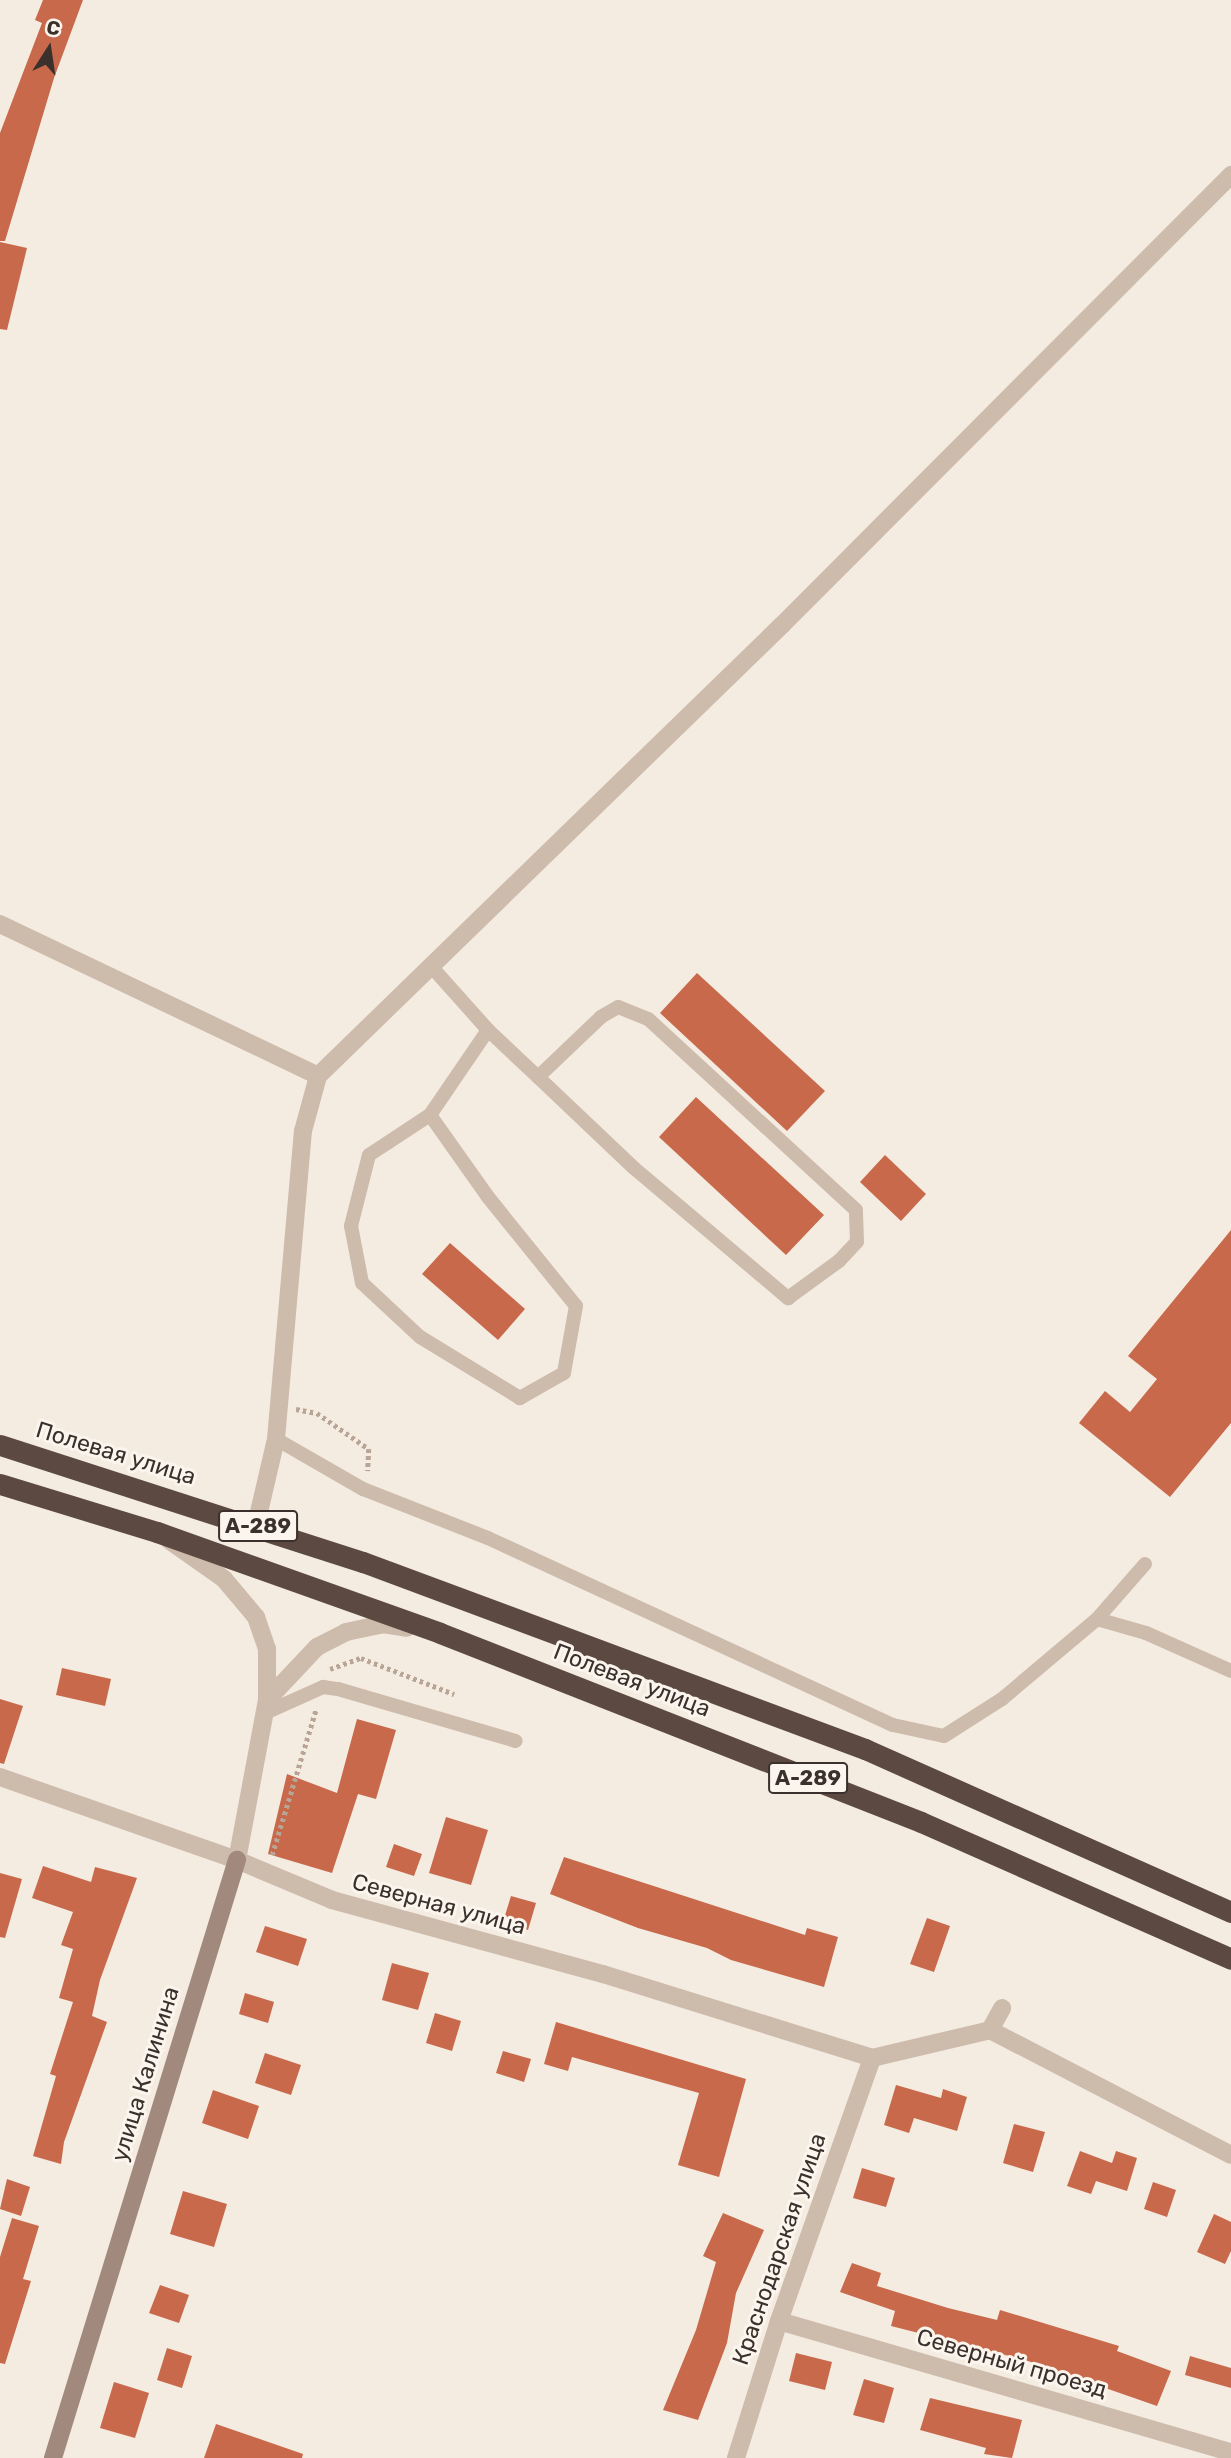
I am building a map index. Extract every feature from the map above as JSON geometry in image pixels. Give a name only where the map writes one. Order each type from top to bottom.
[{"type":"highway","name":"Полевая улица","points":[[0,1445],[256,1525],[865,1749],[1231,1912]]},
{"type":"highway","name":"Полевая улица","points":[[0,1484],[157,1532],[440,1633],[921,1822],[1173,1931],[1231,1959]]},
{"type":"street","points":[[256,1525],[276,1439],[303,1131],[318,1076],[782,625],[1231,175]]},
{"type":"street","points":[[0,924],[318,1076]]},
{"type":"street","name":"А-289","points":[[157,1532],[224,1579],[256,1617],[267,1650],[266,1707]]},
{"type":"street","name":"А-289","points":[[266,1707],[317,1647],[346,1632],[383,1624],[440,1633]]},
{"type":"street","name":"улица Калинина","points":[[53,2458],[237,1860],[266,1707]]},
{"type":"street","name":"Северная улица","points":[[0,1777],[237,1860],[331,1900],[603,1974],[872,2058]]},
{"type":"street","points":[[1173,1931],[1231,1968]]},
{"type":"street","points":[[990,2030],[1002,2008]]},
{"type":"street","points":[[872,2058],[990,2030],[1231,2155]]},
{"type":"street","name":"Краснодарская улица","points":[[736,2458],[779,2320],[872,2058]]},
{"type":"street","name":"Северный проезд","points":[[779,2320],[1231,2452]]},
{"type":"lane","points":[[430,965],[488,1030],[634,1168],[788,1298],[839,1261],[857,1242],[856,1210],[648,1019],[618,1007],[601,1017],[538,1077]]},
{"type":"lane","points":[[430,1115],[488,1197],[576,1306],[564,1373],[520,1398],[420,1337],[362,1283],[351,1226],[369,1155],[430,1115],[488,1030]]},
{"type":"lane","points":[[276,1439],[363,1489],[488,1538],[893,1725],[944,1736],[1002,1699],[1097,1619],[1145,1564]]},
{"type":"lane","points":[[1097,1619],[1146,1633],[1231,1671]]},
{"type":"lane","points":[[266,1707],[323,1687],[516,1741]]},
{"type":"path","points":[[279,1406],[317,1413],[369,1449],[363,1489]]},
{"type":"path","points":[[267,1873],[328,1670],[361,1658],[454,1694]]},
{"type":"building","points":[[43,0],[83,0],[54,78],[5,241],[0,241],[0,133],[42,23],[35,20]]},
{"type":"building","points":[[0,242],[27,248],[7,330],[0,329]]},
{"type":"building","points":[[697,973],[825,1091],[787,1131],[660,1013]]},
{"type":"building","points":[[696,1097],[824,1215],[786,1255],[659,1137]]},
{"type":"building","points":[[885,1155],[926,1194],[901,1221],[860,1182]]},
{"type":"building","points":[[1231,1230],[1231,1423],[1170,1497],[1079,1423],[1105,1391],[1130,1412],[1157,1379],[1128,1356]]},
{"type":"building","points":[[450,1243],[525,1309],[498,1340],[422,1274]]},
{"type":"building","points":[[62,1668],[111,1679],[105,1706],[56,1695]]},
{"type":"building","points":[[0,1699],[23,1706],[4,1764],[0,1763]]},
{"type":"building","points":[[357,1719],[396,1730],[376,1799],[358,1794],[332,1873],[268,1854],[287,1774],[337,1793]]},
{"type":"building","points":[[446,1817],[488,1830],[471,1885],[429,1873]]},
{"type":"building","points":[[394,1844],[422,1854],[414,1876],[386,1867]]},
{"type":"building","points":[[564,1857],[805,1935],[807,1928],[838,1937],[824,1987],[731,1960],[707,1948],[638,1928],[550,1894]]},
{"type":"building","points":[[43,1866],[91,1882],[95,1867],[137,1878],[100,1980],[92,2016],[107,2022],[64,2142],[61,2164],[33,2156],[56,2076],[50,2074],[73,2002],[59,1998],[73,1949],[61,1945],[73,1912],[32,1898]]},
{"type":"building","points":[[0,1873],[22,1879],[5,1938],[0,1937]]},
{"type":"building","points":[[511,1896],[536,1903],[528,1930],[503,1922]]},
{"type":"building","points":[[927,1918],[950,1926],[934,1972],[910,1964]]},
{"type":"building","points":[[265,1926],[307,1939],[298,1966],[256,1952]]},
{"type":"building","points":[[392,1963],[429,1973],[418,2010],[382,2000]]},
{"type":"building","points":[[245,1993],[274,2002],[268,2023],[239,2014]]},
{"type":"building","points":[[435,2013],[461,2021],[452,2051],[426,2043]]},
{"type":"building","points":[[556,2022],[746,2079],[719,2177],[678,2165],[699,2093],[572,2057],[568,2071],[544,2064]]},
{"type":"building","points":[[503,2051],[531,2059],[524,2082],[496,2073]]},
{"type":"building","points":[[265,2053],[301,2065],[291,2095],[255,2083]]},
{"type":"building","points":[[896,2085],[941,2098],[943,2089],[967,2097],[957,2131],[914,2118],[909,2133],[884,2125]]},
{"type":"building","points":[[213,2090],[259,2106],[248,2139],[202,2123]]},
{"type":"building","points":[[1014,2124],[1045,2132],[1033,2172],[1003,2163]]},
{"type":"building","points":[[1080,2151],[1112,2163],[1116,2151],[1137,2158],[1127,2191],[1096,2181],[1091,2194],[1067,2186]]},
{"type":"building","points":[[862,2168],[895,2178],[886,2207],[853,2198]]},
{"type":"building","points":[[7,2179],[30,2187],[21,2216],[0,2209]]},
{"type":"building","points":[[1153,2182],[1176,2190],[1167,2217],[1144,2209]]},
{"type":"building","points":[[183,2191],[227,2204],[214,2247],[170,2234]]},
{"type":"building","points":[[723,2213],[764,2230],[736,2293],[727,2343],[698,2420],[663,2410],[696,2330],[716,2262],[703,2256]]},
{"type":"building","points":[[1214,2214],[1231,2222],[1231,2251],[1225,2264],[1197,2252]]},
{"type":"building","points":[[12,2218],[39,2226],[23,2279],[31,2281],[5,2364],[0,2363],[0,2257]]},
{"type":"building","points":[[852,2263],[881,2273],[877,2286],[997,2320],[1000,2310],[1119,2346],[1117,2351],[1171,2371],[1157,2406],[1025,2360],[891,2326],[895,2311],[840,2292]]},
{"type":"building","points":[[160,2285],[189,2295],[179,2323],[149,2313]]},
{"type":"building","points":[[167,2348],[192,2356],[182,2388],[157,2380]]},
{"type":"building","points":[[796,2353],[832,2362],[825,2390],[789,2381]]},
{"type":"building","points":[[1190,2356],[1231,2368],[1231,2388],[1185,2375]]},
{"type":"building","points":[[864,2379],[894,2388],[884,2423],[853,2415]]},
{"type":"building","points":[[114,2382],[149,2393],[135,2438],[100,2428]]},
{"type":"building","points":[[930,2398],[1022,2420],[1012,2458],[984,2454],[986,2448],[920,2430]]},
{"type":"building","points":[[216,2424],[303,2454],[302,2458],[204,2458]]}]
